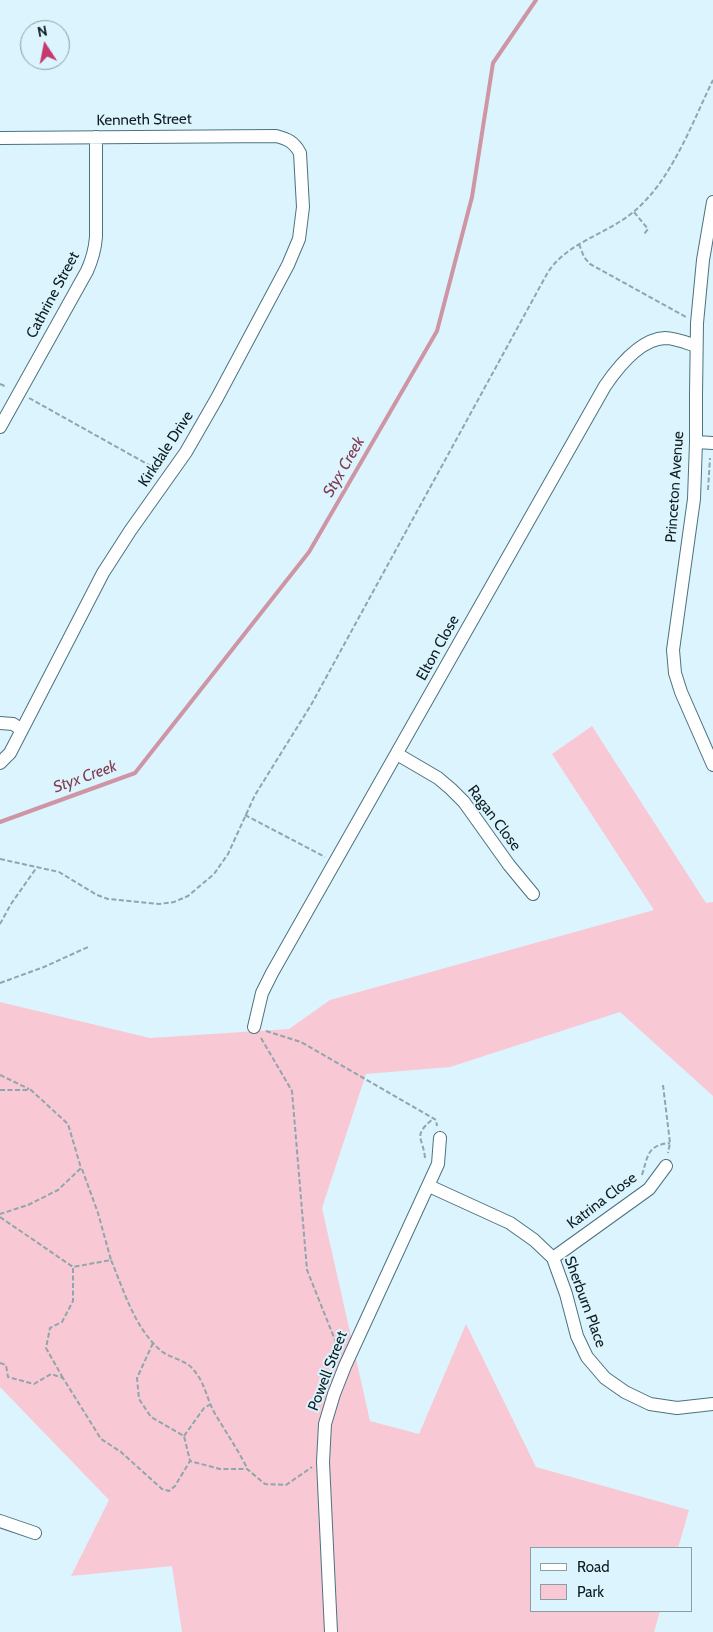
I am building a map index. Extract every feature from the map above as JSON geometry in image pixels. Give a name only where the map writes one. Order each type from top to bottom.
[{"type":"street","name":"Kenneth Street","points":[[0,138],[259,135],[288,139]]},
{"type":"street","name":"Cathrine Street","points":[[0,427],[87,271],[95,249],[97,223],[96,137]]},
{"type":"street","name":"Kirkdale Drive","points":[[0,763],[10,753],[103,573],[186,452],[288,265],[299,239],[303,207],[300,153],[296,146],[288,139]]},
{"type":"street","name":"Princeton Avenue","points":[[713,202],[703,260],[696,346],[694,499],[673,650],[675,673],[681,692],[713,765]]},
{"type":"street","name":"Elton Close","points":[[254,1027],[257,1009],[266,986],[516,540],[605,386],[633,352],[653,341],[665,338],[696,346]]},
{"type":"street","points":[[696,442],[713,444]]},
{"type":"street","points":[[0,723],[13,724],[22,730]]},
{"type":"street","name":"Ragan Close","points":[[397,754],[438,778],[464,802],[509,865],[533,894]]},
{"type":"street","name":"Powell Street","points":[[331,1632],[323,1462],[326,1424],[334,1394],[345,1366],[438,1164],[440,1138]]},
{"type":"street","name":"Katrina Close","points":[[553,1258],[649,1189],[666,1166]]},
{"type":"street","name":"Sherburn Place","points":[[429,1186],[510,1223],[534,1240],[553,1258],[566,1294],[577,1336],[587,1358],[605,1378],[624,1392],[650,1404],[677,1408],[713,1404]]},
{"type":"street","points":[[0,1521],[35,1533]]},
{"type":"path","points":[[0,859],[59,872],[108,900],[159,904],[174,902],[192,893],[214,874],[228,854],[260,785],[311,705],[548,272],[562,255],[579,244],[608,230],[634,212],[649,198],[664,179],[713,80]]},
{"type":"path","points":[[634,212],[648,229],[644,234]]},
{"type":"path","points":[[579,244],[584,257],[590,264],[684,316]]},
{"type":"path","points":[[19,393],[169,476]]},
{"type":"path","points":[[706,496],[709,485],[710,458]]},
{"type":"path","points":[[245,815],[327,857]]},
{"type":"path","points":[[0,924],[11,904],[38,866]]},
{"type":"path","points":[[0,983],[44,967],[88,947]]},
{"type":"path","points":[[254,1027],[292,1091],[307,1270],[345,1366]]},
{"type":"path","points":[[254,1027],[301,1042],[436,1120],[440,1138]]},
{"type":"path","points":[[0,1075],[31,1090],[68,1124],[81,1168],[98,1213],[111,1260],[127,1300],[145,1336],[161,1351],[191,1366],[203,1383],[211,1404],[247,1468],[266,1484],[286,1485],[316,1464],[323,1462]]},
{"type":"path","points":[[663,1085],[670,1143],[666,1166]]},
{"type":"path","points":[[0,1090],[31,1090]]},
{"type":"path","points":[[426,1163],[420,1136],[422,1128],[432,1119]]},
{"type":"path","points":[[641,1180],[645,1162],[651,1150],[656,1146],[670,1143]]},
{"type":"path","points":[[0,1216],[58,1190],[81,1168]]},
{"type":"path","points":[[0,1216],[73,1267],[111,1260]]},
{"type":"path","points":[[73,1267],[73,1301],[62,1322],[50,1328],[46,1348],[101,1439],[121,1452],[162,1489],[169,1491],[175,1486],[190,1461],[184,1436],[151,1417],[139,1399],[137,1378],[153,1343]]},
{"type":"path","points":[[0,1363],[6,1365],[8,1377],[34,1384],[51,1374],[64,1378]]},
{"type":"path","points":[[184,1436],[204,1408],[211,1404]]},
{"type":"path","points":[[190,1461],[220,1470],[247,1468]]},
{"type":"green space","points":[[592,726],[706,903],[713,902],[713,1096],[620,1012],[450,1067],[366,1074],[322,1208],[370,1421],[419,1434],[466,1324],[536,1467],[689,1510],[678,1547],[530,1547],[530,1612],[660,1612],[654,1632],[182,1632],[172,1566],[71,1576],[109,1500],[0,1387],[0,1002],[150,1038],[289,1029],[330,1000],[654,910],[552,754]]},
{"type":"waterway","name":"Styx Creek","points":[[0,822],[135,773],[309,552],[437,331],[472,197],[493,63],[536,0]]}]
